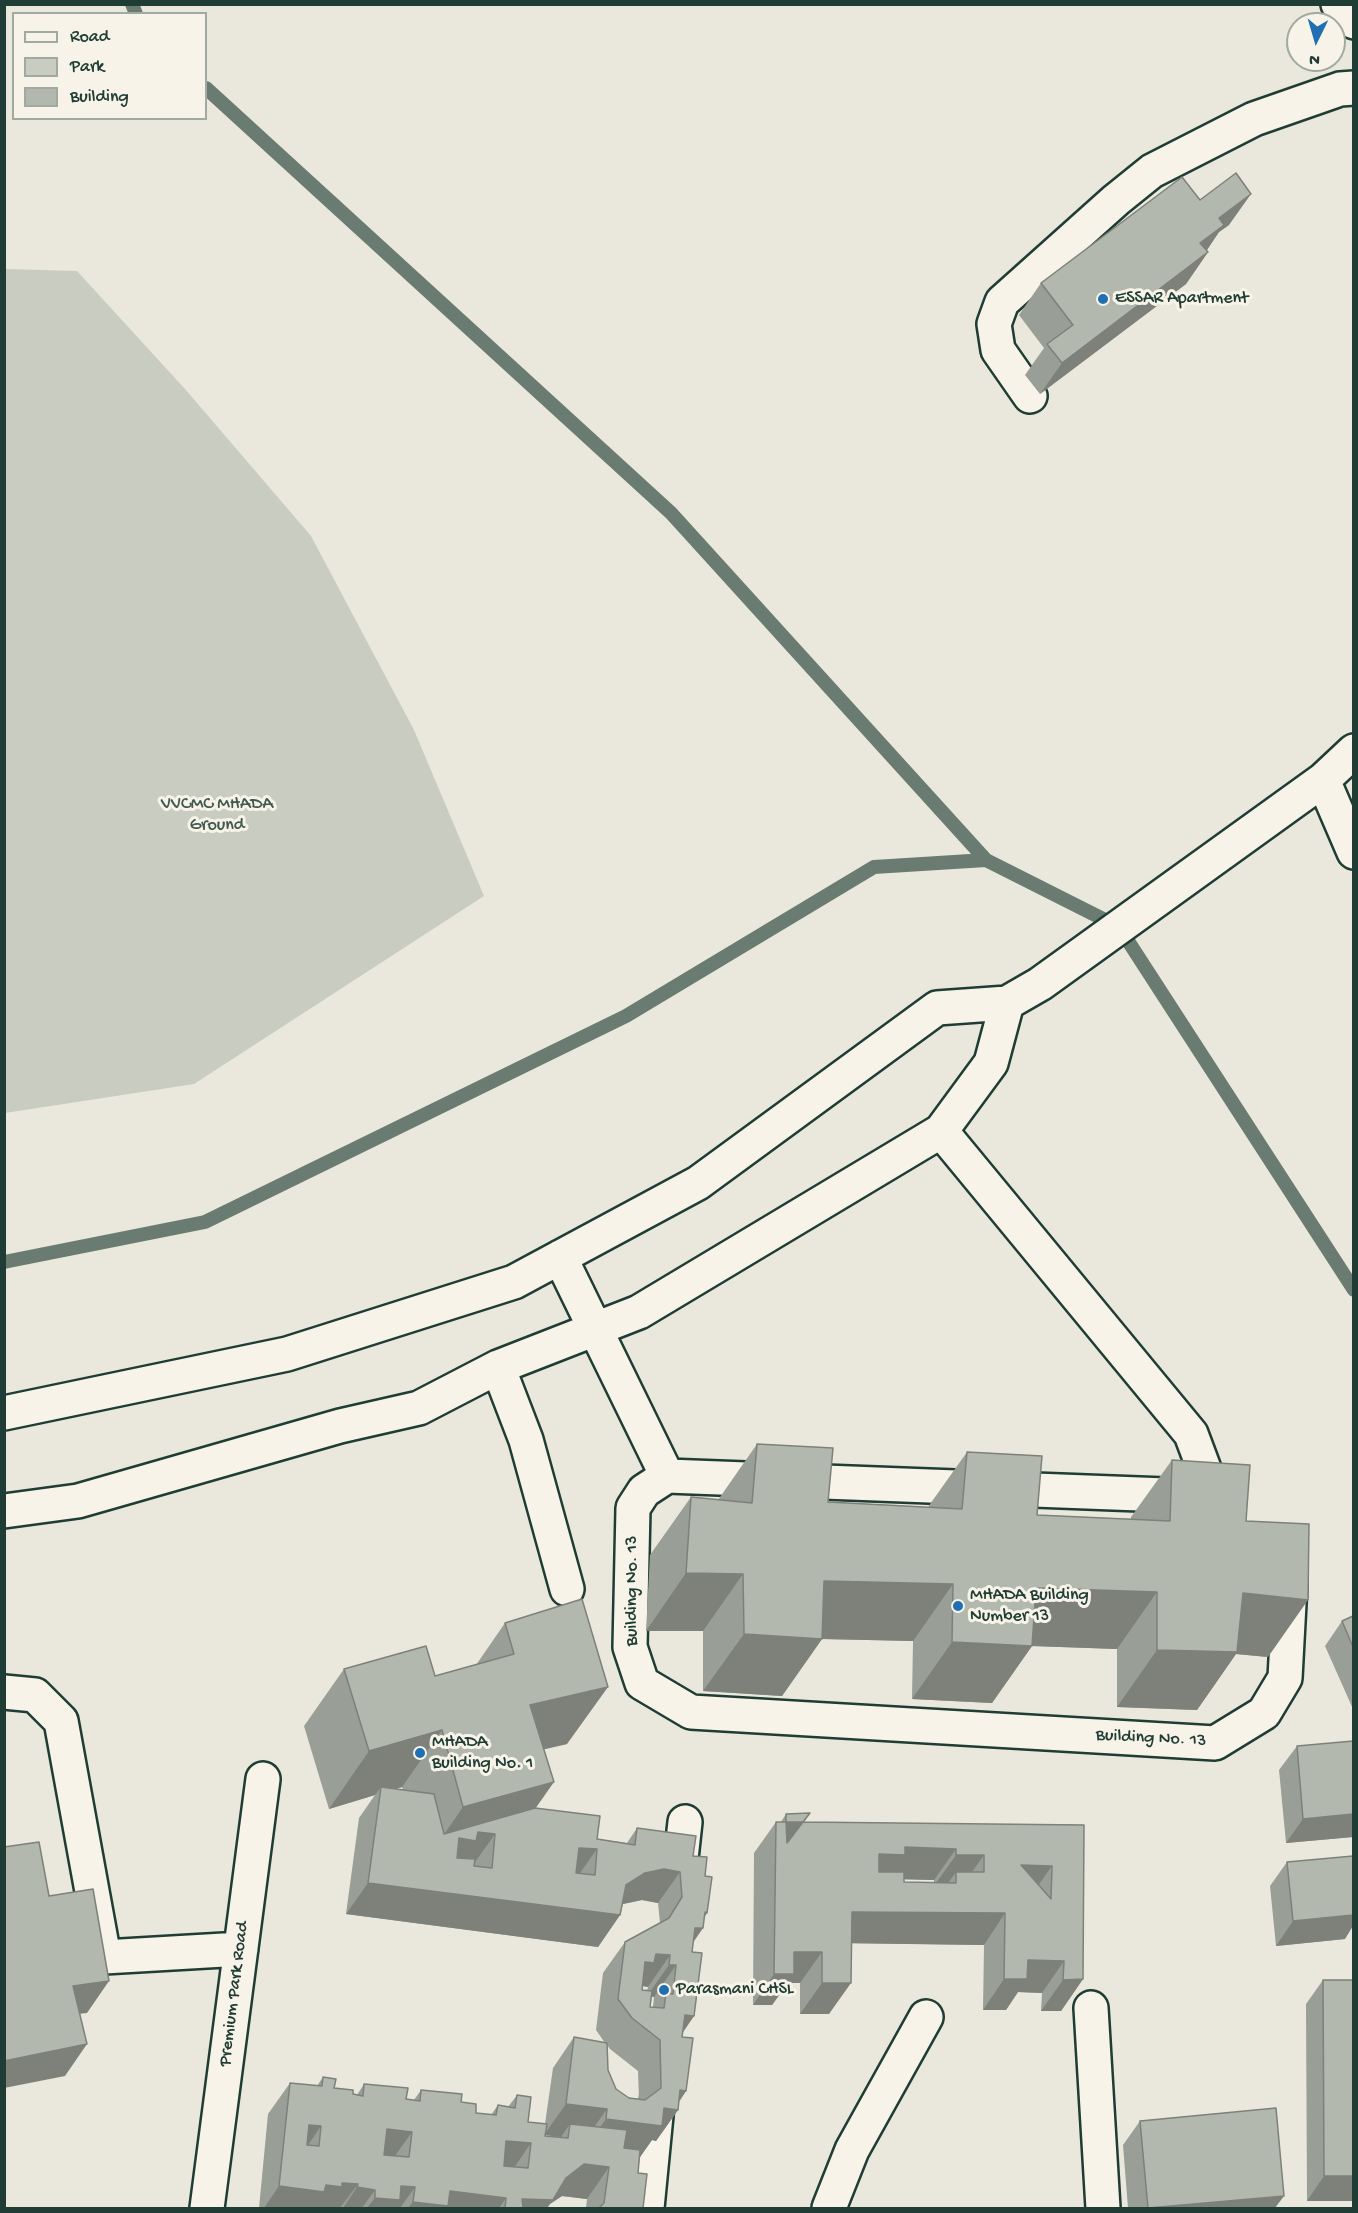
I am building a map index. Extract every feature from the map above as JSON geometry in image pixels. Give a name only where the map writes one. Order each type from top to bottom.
[{"type":"street","points":[[1338,4],[1353,22]]},
{"type":"street","points":[[1030,396],[998,350],[994,324],[1002,302],[1116,200],[1152,171],[1254,119],[1340,89],[1353,87]]},
{"type":"street","points":[[4,1413],[287,1354],[514,1282],[698,1183],[937,1008],[1007,1003],[1040,984],[1323,780],[1353,751]]},
{"type":"street","points":[[1323,780],[1353,852]]},
{"type":"street","points":[[4,1511],[78,1501],[340,1426],[419,1408],[498,1367],[639,1311],[941,1131],[991,1063],[1007,1003]]},
{"type":"street","points":[[560,1257],[668,1476],[1196,1496],[1229,1507],[1191,1434],[941,1131]]},
{"type":"street","points":[[498,1367],[526,1440],[567,1589]]},
{"type":"street","name":"Building No. 13","points":[[668,1476],[644,1491],[633,1508],[630,1647],[642,1683],[691,1712],[1215,1743],[1264,1713],[1285,1678],[1291,1586],[1272,1559]]},
{"type":"street","points":[[4,1692],[35,1695],[60,1721],[104,1957],[241,1949]]},
{"type":"street","name":"Premium Park Road","points":[[207,2208],[263,1779]]},
{"type":"street","points":[[676,1904],[685,1822]]},
{"type":"street","points":[[1090,2007],[1103,2208]]},
{"type":"street","points":[[829,2208],[852,2150],[926,2018]]},
{"type":"street","points":[[646,2208],[660,2068]]},
{"type":"green space","name":"VVCMC MHADA Ground","points":[[5,269],[77,271],[185,389],[311,536],[414,730],[484,896],[194,1084],[5,1113]]},
{"type":"building","name":"ESSAR Apartment","points":[[1236,173],[1251,194],[1219,218],[1224,225],[1200,243],[1208,252],[1062,363],[1047,344],[1073,325],[1041,283],[1182,177],[1200,200]]},
{"type":"building","points":[[757,1444],[833,1448],[828,1502],[962,1509],[967,1452],[1042,1456],[1037,1515],[1170,1521],[1172,1460],[1250,1465],[1246,1521],[1309,1524],[1308,1600],[1243,1593],[1237,1652],[1157,1650],[1157,1592],[1036,1588],[1032,1646],[952,1642],[953,1584],[824,1581],[822,1639],[744,1634],[743,1574],[686,1573],[691,1497],[752,1503]]},
{"type":"building","points":[[582,1599],[608,1687],[530,1705],[554,1782],[463,1807],[442,1730],[369,1751],[344,1669],[426,1646],[435,1676],[514,1654],[505,1623]]},
{"type":"building","points":[[1353,1616],[1353,1647],[1342,1621]]},
{"type":"building","points":[[1353,1741],[1353,1814],[1303,1819],[1297,1746]]},
{"type":"building","points":[[381,1787],[434,1794],[444,1834],[535,1808],[600,1816],[597,1839],[635,1845],[637,1828],[696,1836],[693,1856],[707,1857],[705,1876],[712,1877],[703,1928],[695,1928],[692,1952],[702,1953],[694,2016],[685,2015],[682,2037],[693,2038],[686,2091],[680,2090],[678,2110],[664,2108],[662,2126],[606,2119],[607,2109],[566,2104],[574,2037],[607,2043],[608,2070],[616,2089],[629,2098],[645,2100],[661,2088],[660,2040],[632,2018],[618,1999],[625,1942],[669,1918],[682,1897],[680,1872],[664,1869],[645,1873],[626,1885],[620,1915],[368,1883]],"holes":[[[478,1832],[495,1834],[492,1868],[474,1866],[475,1859],[457,1858],[459,1838],[476,1841]],[[579,1848],[597,1849],[595,1875],[576,1873]],[[656,1954],[670,1955],[669,1965],[676,1965],[673,1994],[666,1993],[664,2008],[650,2007],[652,1991],[642,1990],[645,1962],[654,1963]]]},
{"type":"building","points":[[810,1813],[803,1822],[786,1822],[786,1814]]},
{"type":"building","points":[[776,1822],[786,1822],[787,1843],[803,1822],[1084,1825],[1083,1979],[1063,1980],[1064,1961],[1028,1960],[1027,1979],[1004,1979],[1005,1913],[852,1912],[851,1983],[822,1983],[822,1952],[794,1952],[794,1974],[774,1974]],"holes":[[[905,1847],[956,1849],[956,1855],[984,1855],[984,1872],[956,1872],[956,1883],[904,1882],[904,1872],[879,1872],[879,1854],[905,1855]],[[1021,1865],[1052,1866],[1051,1899]]]},
{"type":"building","points":[[39,1842],[49,1896],[93,1889],[109,1981],[73,1986],[87,2044],[4,2061],[4,1847]]},
{"type":"building","points":[[1353,1856],[1353,1915],[1293,1921],[1287,1862]]},
{"type":"building","points":[[1323,1980],[1353,1980],[1353,2176],[1324,2176]]},
{"type":"building","points":[[323,2077],[336,2079],[334,2088],[353,2090],[353,2094],[363,2096],[364,2084],[408,2088],[406,2099],[420,2101],[421,2090],[462,2094],[461,2102],[476,2104],[476,2113],[496,2115],[498,2105],[515,2108],[517,2095],[531,2097],[528,2122],[547,2124],[545,2136],[568,2138],[570,2124],[627,2130],[624,2148],[640,2150],[638,2173],[647,2174],[643,2208],[599,2208],[604,2203],[609,2167],[584,2164],[566,2178],[553,2200],[522,2199],[523,2208],[505,2208],[506,2198],[450,2191],[448,2206],[413,2202],[415,2187],[401,2186],[400,2200],[375,2198],[375,2190],[357,2187],[358,2184],[342,2183],[342,2187],[326,2185],[324,2192],[279,2186],[290,2083],[322,2086]],"holes":[[[309,2125],[321,2126],[319,2146],[307,2145]],[[387,2129],[412,2132],[409,2157],[384,2155]],[[506,2141],[531,2143],[528,2168],[504,2166]]]},
{"type":"building","points":[[1276,2108],[1284,2196],[1148,2208],[1140,2121]]},
{"type":"waterway","points":[[132,4],[135,12]]},
{"type":"waterway","points":[[207,89],[671,513],[986,860]]},
{"type":"waterway","points":[[4,1262],[205,1222],[626,1016],[874,867],[986,860],[1119,927],[1354,1290]]},
{"type":"place","name":"ESSAR Apartment","points":[[1103,299]]},
{"type":"place","name":"MHADA Building Number 13","points":[[958,1606]]},
{"type":"place","name":"MHADA Building No. 1","points":[[420,1753]]},
{"type":"place","name":"Parasmani CHSL","points":[[664,1990]]}]
